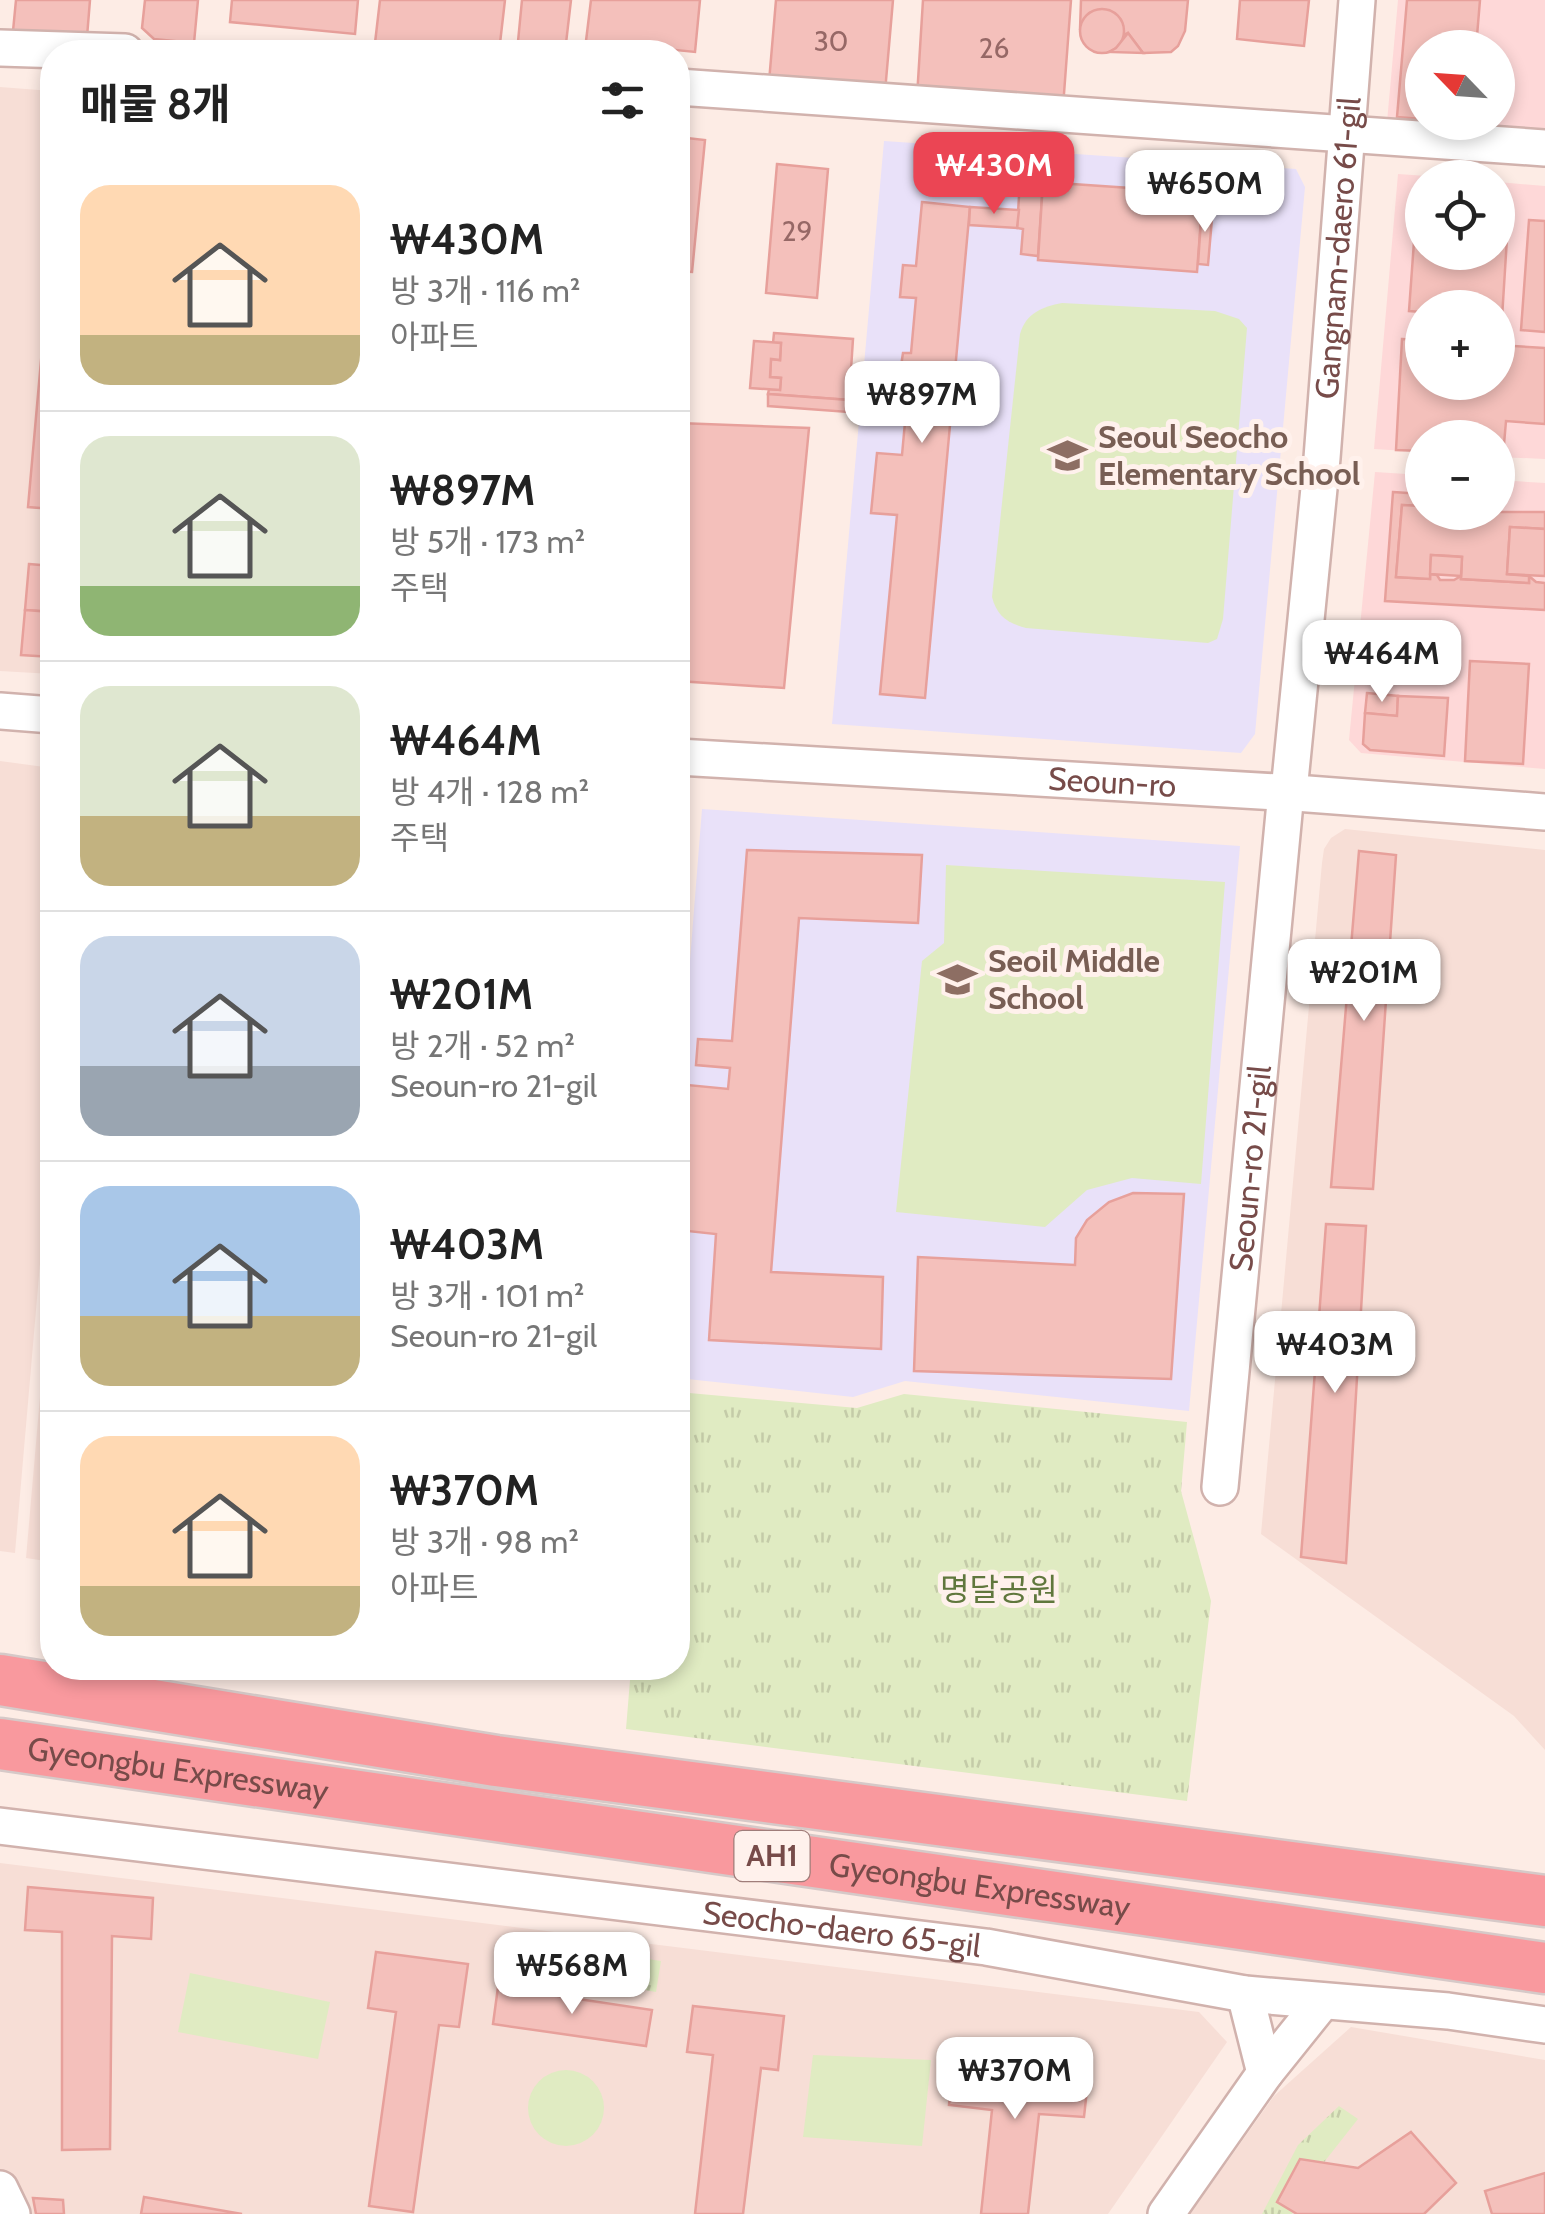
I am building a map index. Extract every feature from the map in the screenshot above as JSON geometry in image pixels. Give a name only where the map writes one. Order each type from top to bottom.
[{"type":"highway","name":"Gyeongbu Expressway","points":[[0,1680],[496,1761],[1545,1901]]},
{"type":"highway","name":"Gyeongbu Expressway","points":[[0,1744],[1545,1968]]},
{"type":"street","name":"Gangnam-daero 61-gil","points":[[1286,792],[1322,458],[1358,0]]},
{"type":"street","points":[[0,48],[40,49]]},
{"type":"street","points":[[690,88],[1545,148]]},
{"type":"street","points":[[0,711],[40,714]]},
{"type":"street","name":"Seoun-ro","points":[[690,758],[1286,792],[1545,812]]},
{"type":"street","name":"Seoun-ro 21-gil","points":[[1220,1487],[1286,792]]},
{"type":"street","name":"Seocho-daero 65-gil","points":[[0,1826],[986,1946],[1245,1994],[1448,2011],[1545,2026]]},
{"type":"street","points":[[1245,1994],[1265,2073]]},
{"type":"street","points":[[1166,2214],[1265,2073],[1322,2002]]},
{"type":"street","points":[[0,2189],[12,2214]]},
{"type":"shaded area","points":[[1398,0],[1545,0],[1545,134],[1515,132],[1515,30],[1405,30],[1405,123],[1387,122]]},
{"type":"shaded area","points":[[0,87],[40,90],[40,673],[0,671]]},
{"type":"shaded area","name":"Seoul Seocho Elementary School","points":[[884,141],[1296,169],[1305,187],[1255,734],[1241,753],[832,724]]},
{"type":"shaded area","points":[[1398,174],[1405,174],[1405,270],[1515,270],[1515,183],[1545,186],[1545,459],[1515,458],[1515,420],[1405,420],[1405,451],[1374,449]]},
{"type":"shaded area","points":[[1375,472],[1405,474],[1405,530],[1515,530],[1515,481],[1545,483],[1545,769],[1361,753],[1349,740]]},
{"type":"shaded area","points":[[0,761],[40,766],[40,1264],[15,1553],[0,1551]]},
{"type":"shaded area","name":"Seoil Middle School","points":[[702,809],[1240,846],[1189,1411],[905,1381],[853,1397],[690,1379],[690,960]]},
{"type":"shaded area","points":[[1345,829],[1545,850],[1545,1750],[1514,1716],[1261,1534],[1322,863],[1331,838]]},
{"type":"shaded area","points":[[40,1397],[40,1560],[26,1558]]},
{"type":"shaded area","points":[[0,1863],[1199,2012],[1227,2042],[1108,2214],[0,2214]]},
{"type":"shaded area","points":[[1351,2027],[1545,2060],[1545,2214],[1190,2214],[1274,2096]]},
{"type":"green space","points":[[1062,303],[1215,311],[1239,319],[1247,328],[1223,619],[1217,639],[1208,643],[1026,628],[1004,618],[994,604],[1020,334],[1036,312]]},
{"type":"green space","points":[[946,865],[1225,882],[1201,1184],[1132,1178],[1087,1190],[1045,1227],[896,1212],[922,961],[944,943]]},
{"type":"green space","name":"명달공원","points":[[690,1393],[857,1408],[904,1394],[1187,1422],[1181,1491],[1211,1601],[1187,1801],[626,1729],[630,1680],[690,1680]]},
{"type":"green space","points":[[510,1938],[661,1961],[656,1992],[505,1965]]},
{"type":"green space","points":[[190,1973],[330,2002],[318,2059],[178,2032]]},
{"type":"green space","points":[[813,2055],[931,2060],[922,2146],[803,2137]]},
{"type":"green space","points":[[566,2070],[593,2081],[604,2108],[593,2135],[566,2146],[539,2135],[528,2108],[539,2081]]},
{"type":"green space","points":[[1339,2106],[1358,2119],[1310,2180],[1292,2214],[1262,2214],[1298,2145]]},
{"type":"building","points":[[16,0],[90,0],[87,37],[13,31]]},
{"type":"building","points":[[145,0],[198,0],[194,40],[154,39],[142,28]]},
{"type":"building","points":[[232,0],[358,0],[355,34],[230,22]]},
{"type":"building","points":[[380,0],[505,0],[500,40],[375,40]]},
{"type":"building","points":[[522,0],[571,0],[566,40],[518,40]]},
{"type":"building","points":[[591,0],[700,0],[695,52],[690,51],[690,40],[586,40]]},
{"type":"building","points":[[776,0],[893,0],[885,92],[769,82]]},
{"type":"building","points":[[923,0],[1071,0],[1063,107],[917,97]]},
{"type":"building","points":[[1081,0],[1188,0],[1185,31],[1171,52],[1143,53],[1128,33],[1123,35],[1121,20],[1109,10],[1090,13],[1080,30]]},
{"type":"building","points":[[1240,0],[1309,0],[1304,46],[1237,39]]},
{"type":"building","points":[[1407,0],[1480,0],[1478,30],[1405,30],[1405,118],[1397,117]]},
{"type":"building","points":[[1102,9],[1117,16],[1124,31],[1117,46],[1102,53],[1087,46],[1080,31],[1087,16]]},
{"type":"building","points":[[1128,33],[1143,53],[1109,52],[1116,48]]},
{"type":"building","points":[[690,138],[705,140],[690,272]]},
{"type":"building","points":[[777,164],[828,169],[817,298],[766,293]]},
{"type":"building","points":[[1020,181],[1043,182],[1038,256],[1021,254],[1023,229],[1017,228]]},
{"type":"building","points":[[1043,182],[1203,193],[1197,272],[1038,260]]},
{"type":"building","points":[[922,202],[970,207],[925,698],[880,694],[897,515],[871,513],[877,453],[902,455],[910,367],[901,366],[903,353],[911,353],[916,298],[900,297],[903,265],[916,266]]},
{"type":"building","points":[[1202,206],[1213,207],[1208,265],[1198,264]]},
{"type":"building","points":[[970,207],[1019,210],[1017,228],[969,225]]},
{"type":"building","points":[[1529,220],[1545,221],[1545,332],[1521,330]]},
{"type":"building","points":[[1412,270],[1505,270],[1504,290],[1411,290]]},
{"type":"building","points":[[774,333],[853,339],[849,400],[768,394],[769,389],[780,390],[781,378],[770,377],[771,359],[780,360],[781,343],[773,343]]},
{"type":"building","points":[[1402,339],[1405,400],[1515,400],[1515,346],[1545,348],[1545,424],[1515,420],[1405,420],[1405,450],[1396,450]]},
{"type":"building","points":[[754,341],[781,343],[780,360],[771,359],[770,377],[781,378],[780,390],[750,388]]},
{"type":"building","points":[[40,372],[40,508],[28,507]]},
{"type":"building","points":[[768,394],[849,400],[848,412],[768,406]]},
{"type":"building","points":[[690,423],[809,428],[784,688],[690,682]]},
{"type":"building","points":[[1393,492],[1405,493],[1396,577],[1430,579],[1430,574],[1440,580],[1461,576],[1529,583],[1529,576],[1545,583],[1545,610],[1385,601]]},
{"type":"building","points":[[1402,505],[1405,530],[1510,530],[1507,574],[1529,576],[1529,583],[1461,579],[1462,557],[1431,555],[1430,579],[1396,577]]},
{"type":"building","points":[[1515,512],[1545,512],[1545,529],[1515,527]]},
{"type":"building","points":[[1545,529],[1545,576],[1507,574],[1510,530]]},
{"type":"building","points":[[1431,555],[1462,557],[1461,576],[1430,574]]},
{"type":"building","points":[[29,564],[40,565],[40,611],[25,610]]},
{"type":"building","points":[[25,610],[40,611],[40,656],[21,655]]},
{"type":"building","points":[[1470,661],[1529,664],[1523,764],[1465,761]]},
{"type":"building","points":[[1367,693],[1398,696],[1397,716],[1365,713]]},
{"type":"building","points":[[1398,696],[1448,698],[1444,756],[1370,750],[1363,744],[1365,713],[1397,716]]},
{"type":"building","points":[[747,850],[922,855],[918,923],[799,918],[771,1272],[883,1277],[881,1349],[709,1340],[716,1234],[690,1231],[690,1085],[728,1089],[730,1068],[696,1065],[698,1039],[732,1041]]},
{"type":"building","points":[[1359,851],[1396,855],[1373,1189],[1331,1187]]},
{"type":"building","points":[[1133,1193],[1184,1194],[1171,1379],[914,1371],[918,1257],[1075,1265],[1076,1238],[1087,1220],[1109,1202]]},
{"type":"building","points":[[1326,1224],[1366,1226],[1346,1563],[1301,1557]]},
{"type":"building","points":[[28,1887],[153,1898],[151,1939],[112,1936],[110,2149],[62,2150],[62,1932],[25,1930]]},
{"type":"building","points":[[376,1952],[468,1964],[459,2027],[439,2025],[413,2212],[369,2206],[396,2012],[368,2008]]},
{"type":"building","points":[[498,1987],[652,2010],[646,2046],[493,2024]]},
{"type":"building","points":[[693,2006],[784,2016],[778,2070],[761,2068],[743,2214],[695,2214],[713,2055],[687,2052]]},
{"type":"building","points":[[953,2062],[1089,2072],[1084,2117],[1039,2114],[1028,2214],[981,2214],[992,2110],[949,2105]]},
{"type":"building","points":[[1411,2132],[1456,2183],[1424,2214],[1297,2214],[1277,2202],[1300,2159],[1358,2168]]},
{"type":"building","points":[[1545,2173],[1545,2214],[1492,2214],[1485,2191]]},
{"type":"building","points":[[144,2197],[242,2214],[141,2214]]},
{"type":"building","points":[[33,2198],[63,2200],[64,2214],[36,2214]]},
{"type":"place","name":"Seoul Seocho Elementary School","points":[[1068,455]]},
{"type":"place","name":"Seoil Middle School","points":[[958,979]]}]
